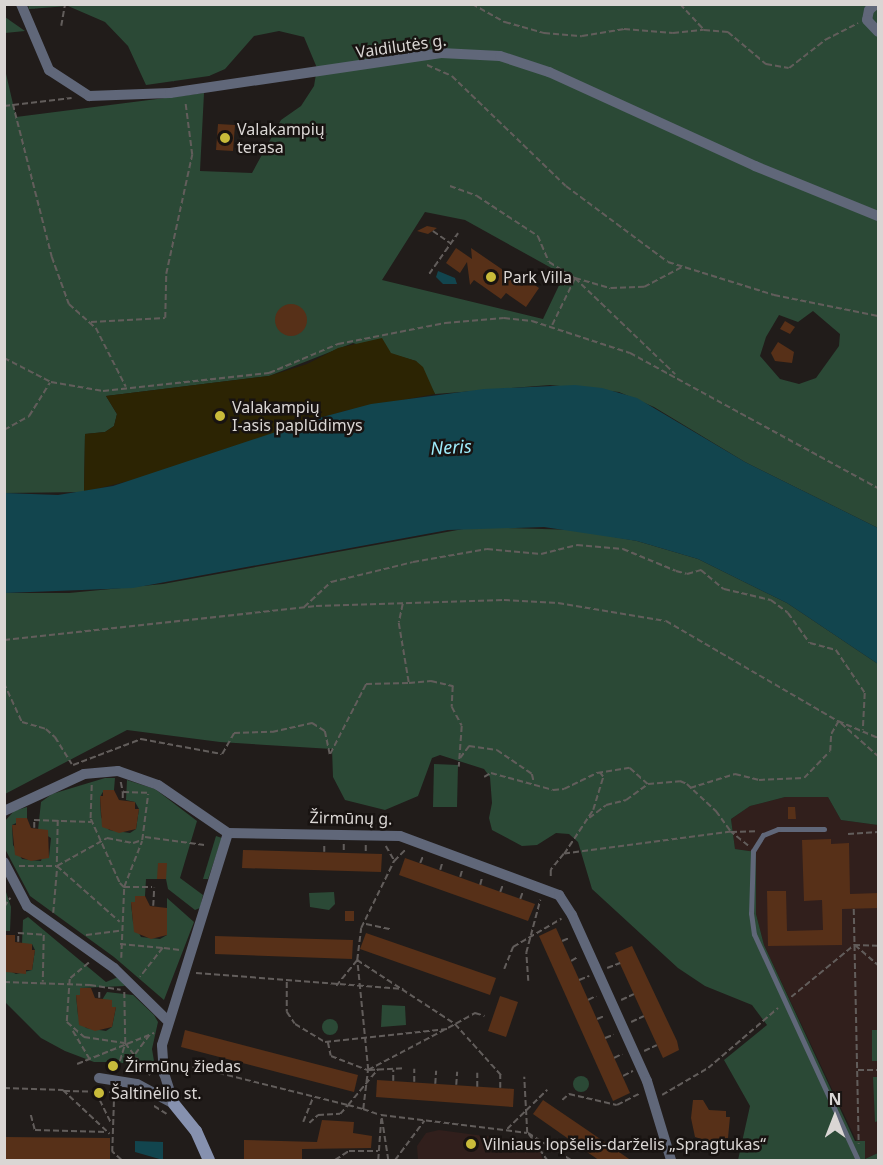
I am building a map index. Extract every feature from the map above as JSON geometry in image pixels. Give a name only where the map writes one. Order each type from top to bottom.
[{"type":"main road","points":[[171,1109],[196,1131],[209,1161]]},
{"type":"street","points":[[21,4],[49,70],[89,96]]},
{"type":"street","points":[[876,4],[868,19],[879,32]]},
{"type":"street","name":"Vaidilutės g.","points":[[89,96],[131,97],[183,91],[441,53],[500,56],[549,72],[754,166],[879,216]]},
{"type":"street","points":[[4,811],[88,773],[118,771],[164,789],[228,833],[166,1024],[161,1058],[171,1109]]},
{"type":"street","name":"Žirmūnų g.","points":[[228,833],[380,834],[413,839],[547,888],[566,904],[574,919],[636,1055],[654,1100],[671,1161]]},
{"type":"street","points":[[5,864],[15,887],[27,906],[118,972],[166,1024]]},
{"type":"street","points":[[99,1078],[145,1086],[171,1109]]},
{"type":"lane","points":[[824,829],[778,829],[764,836],[753,850],[750,886],[754,934],[858,1161]]},
{"type":"path","points":[[61,26],[65,4]]},
{"type":"path","points":[[472,4],[505,22],[544,33],[582,36],[624,29],[673,33],[704,30],[728,32],[766,64],[789,68],[825,40],[852,29],[868,19]]},
{"type":"path","points":[[680,4],[704,30]]},
{"type":"path","points":[[425,64],[452,76],[566,186],[668,262],[774,295],[879,316]]},
{"type":"path","points":[[89,322],[165,318],[166,274],[193,148],[183,91]]},
{"type":"path","points":[[4,106],[89,96]]},
{"type":"path","points":[[13,104],[52,257],[69,304],[89,322],[113,357],[127,389]]},
{"type":"path","points":[[450,186],[477,196],[538,236],[549,262],[575,278],[677,376]]},
{"type":"path","points":[[433,231],[450,243]]},
{"type":"path","points":[[429,274],[458,233]]},
{"type":"path","points":[[575,278],[611,288],[644,287],[683,267]]},
{"type":"path","points":[[551,327],[575,278]]},
{"type":"path","points":[[4,358],[51,382],[103,392],[268,373],[338,344],[445,323],[504,318],[551,327],[630,353],[677,376],[879,488]]},
{"type":"path","points":[[4,430],[29,416],[51,382]]},
{"type":"path","points":[[303,607],[331,582],[413,562],[487,549],[542,554],[577,545],[623,549],[687,574],[701,570],[724,589],[771,600],[788,613],[810,643],[836,650],[865,693],[863,732]]},
{"type":"path","points":[[404,603],[399,623],[409,683]]},
{"type":"path","points":[[4,640],[303,607],[404,603],[558,603],[666,621],[838,721],[879,738]]},
{"type":"path","points":[[73,765],[141,739],[222,754],[234,733],[272,732],[312,723],[325,731],[330,754],[366,684],[431,681],[453,686],[452,707],[462,726],[459,767]]},
{"type":"path","points":[[4,683],[22,722],[46,729],[56,737],[73,765],[88,773],[92,822],[99,843],[124,887]]},
{"type":"path","points":[[838,721],[879,756]]},
{"type":"path","points":[[690,788],[735,774],[759,780],[804,778],[830,752],[831,734],[838,721]]},
{"type":"path","points":[[460,759],[468,746],[497,750],[532,774],[535,783]]},
{"type":"path","points":[[484,777],[490,773],[564,789],[600,772],[630,768],[648,784]]},
{"type":"path","points":[[118,771],[123,800]]},
{"type":"path","points":[[528,981],[525,953],[551,870],[586,820],[603,777],[600,772]]},
{"type":"path","points":[[586,820],[606,805],[626,800],[648,784],[680,781],[716,811],[731,832],[753,850]]},
{"type":"path","points":[[123,792],[148,793],[164,789]]},
{"type":"path","points":[[118,972],[122,968],[119,944],[124,887],[143,838],[148,793]]},
{"type":"path","points":[[34,828],[34,819],[92,822]]},
{"type":"path","points":[[43,983],[44,935],[52,925],[58,820]]},
{"type":"path","points":[[564,854],[760,830]]},
{"type":"path","points":[[848,834],[879,832]]},
{"type":"path","points":[[380,834],[394,861]]},
{"type":"path","points":[[5,864],[57,866],[107,838],[133,843],[143,838],[204,845]]},
{"type":"path","points":[[363,1109],[368,1070],[357,960],[361,928],[394,861],[413,839]]},
{"type":"path","points":[[57,866],[121,923]]},
{"type":"path","points":[[4,907],[15,887]]},
{"type":"path","points":[[124,887],[153,888],[153,906]]},
{"type":"path","points":[[854,909],[859,1127]]},
{"type":"path","points":[[504,969],[513,947],[531,934],[558,919],[574,919]]},
{"type":"path","points":[[365,923],[390,929]]},
{"type":"path","points":[[67,937],[120,931]]},
{"type":"path","points":[[18,942],[18,933],[44,935]]},
{"type":"path","points":[[119,944],[190,951]]},
{"type":"path","points":[[854,945],[879,965]]},
{"type":"path","points":[[654,1100],[708,1068],[854,945],[879,946]]},
{"type":"path","points":[[132,986],[163,948]]},
{"type":"path","points":[[90,1059],[67,1022],[69,979],[97,957]]},
{"type":"path","points":[[335,986],[357,960]]},
{"type":"path","points":[[357,960],[455,1024],[501,1075],[500,1088]]},
{"type":"path","points":[[598,972],[620,963]]},
{"type":"path","points":[[183,973],[246,974],[287,982],[360,988],[403,988]]},
{"type":"path","points":[[4,982],[69,984],[124,991],[125,1043],[114,1080]]},
{"type":"path","points":[[287,982],[287,1012],[295,1024],[307,1035],[328,1042],[344,1042],[364,1036],[447,1029]]},
{"type":"path","points":[[99,988],[99,998]]},
{"type":"path","points":[[612,1004],[634,994]]},
{"type":"path","points":[[368,1070],[475,1013],[485,1016]]},
{"type":"path","points":[[622,1026],[644,1016]]},
{"type":"path","points":[[77,1064],[151,1034],[166,1024]]},
{"type":"path","points":[[72,1030],[104,1042],[125,1043]]},
{"type":"path","points":[[134,1055],[151,1034]]},
{"type":"path","points":[[328,1042],[331,1056],[368,1070],[404,1068]]},
{"type":"path","points":[[125,1043],[150,1075]]},
{"type":"path","points":[[636,1055],[657,1045]]},
{"type":"path","points":[[170,1061],[381,1115],[527,1132],[571,1161]]},
{"type":"path","points":[[309,1123],[318,1115],[340,1114],[378,1069]]},
{"type":"path","points":[[393,1069],[393,1081]]},
{"type":"path","points":[[414,1069],[414,1082]]},
{"type":"path","points":[[858,1070],[879,1070]]},
{"type":"path","points":[[435,1084],[436,1071]]},
{"type":"path","points":[[456,1085],[457,1072]]},
{"type":"path","points":[[477,1073],[477,1086]]},
{"type":"path","points":[[524,1077],[527,1132],[547,1161]]},
{"type":"path","points":[[562,1100],[568,1094],[617,1105],[650,1088]]},
{"type":"path","points":[[4,1089],[114,1092],[133,1095],[171,1109]]},
{"type":"path","points":[[63,1090],[111,1135]]},
{"type":"path","points":[[507,1129],[547,1090]]},
{"type":"path","points":[[96,1091],[112,1124]]},
{"type":"path","points":[[114,1092],[112,1152],[121,1161]]},
{"type":"path","points":[[303,1122],[313,1096]]},
{"type":"path","points":[[31,1115],[36,1130],[108,1132]]},
{"type":"path","points":[[378,1161],[381,1115]]},
{"type":"path","points":[[381,1115],[388,1161]]},
{"type":"path","points":[[394,1161],[425,1120]]},
{"type":"path","points":[[335,1161],[349,1151],[379,1151]]},
{"type":"shaded area","points":[[785,797],[828,797],[841,820],[878,825],[878,1153],[865,1159],[764,945],[756,914],[756,852],[735,849],[731,819],[750,806]]},
{"type":"shaded area","name":"Vilniaus lopšelis-darželis „Spragtukas“","points":[[439,1130],[522,1141],[525,1149],[540,1151],[543,1160],[418,1160],[417,1146],[426,1133]]},
{"type":"green space","points":[[28,5],[878,5],[878,528],[745,462],[654,407],[619,392],[550,385],[435,394],[416,361],[353,343],[269,376],[106,396],[117,414],[114,426],[105,432],[85,434],[84,492],[5,493],[4,65],[16,117],[204,93],[200,171],[252,173],[281,120],[301,106],[314,86],[317,68],[304,37],[279,31],[254,36],[225,69],[209,76],[146,85],[128,46],[105,22],[68,6],[29,9]],"holes":[[[425,212],[465,220],[564,275],[543,319],[382,280]],[[813,311],[840,334],[839,346],[816,378],[799,384],[780,379],[760,356],[766,337],[779,315],[798,322]]]},
{"type":"green space","points":[[5,17],[25,31],[5,33]]},
{"type":"green space","points":[[474,527],[576,530],[637,541],[698,559],[787,603],[878,664],[878,825],[841,820],[828,797],[785,797],[750,806],[731,819],[735,849],[756,852],[756,914],[764,945],[855,1141],[865,1141],[865,1159],[878,1153],[878,1160],[738,1160],[750,1106],[724,1060],[767,1025],[752,1005],[705,986],[678,968],[592,889],[578,842],[569,834],[556,833],[537,845],[522,846],[492,830],[489,818],[492,803],[490,777],[484,769],[440,755],[432,758],[418,796],[385,810],[345,800],[333,777],[332,749],[220,742],[127,730],[5,794],[5,593],[69,593],[163,584]]},
{"type":"green space","points":[[434,764],[458,765],[457,807],[433,807]]},
{"type":"green space","points":[[105,778],[115,778],[114,790],[104,790],[100,797],[101,817],[109,830],[130,833],[136,829],[139,809],[135,802],[126,800],[127,780],[155,789],[197,821],[180,878],[203,895],[200,908],[195,910],[168,889],[166,879],[146,879],[145,896],[135,896],[135,902],[131,903],[133,922],[141,937],[160,939],[167,935],[167,898],[194,922],[164,1000],[114,957],[30,896],[5,849],[4,822],[14,811],[27,807],[27,818],[12,825],[13,845],[22,859],[41,861],[42,857],[49,857],[51,838],[38,830],[41,802],[52,794]]},
{"type":"green space","points":[[216,836],[222,838],[208,879],[203,879]]},
{"type":"green space","points":[[5,889],[11,907],[10,931],[5,931]]},
{"type":"green space","points":[[334,892],[335,904],[329,910],[310,907],[309,893]]},
{"type":"green space","points":[[28,917],[106,982],[118,977],[125,986],[80,988],[80,995],[76,995],[78,1015],[86,1028],[106,1031],[112,1027],[116,1007],[112,1007],[111,1000],[102,1000],[107,992],[133,995],[154,1015],[158,1022],[152,1049],[156,1073],[119,1062],[94,1062],[65,1051],[41,1038],[5,1002],[4,968],[16,974],[32,970],[35,950],[32,944],[22,944],[23,920]]},
{"type":"green space","points":[[382,1005],[405,1006],[406,1025],[381,1027]]},
{"type":"green space","points":[[330,1019],[336,1021],[338,1027],[336,1033],[330,1035],[324,1033],[322,1027],[324,1021]]},
{"type":"green space","points":[[872,1030],[878,1030],[878,1061],[872,1061]]},
{"type":"green space","points":[[581,1076],[587,1078],[589,1084],[587,1090],[581,1092],[575,1090],[573,1084],[575,1078]]},
{"type":"green space","points":[[873,1077],[878,1077],[878,1121],[875,1122]]},
{"type":"sand","name":"Valakampių I-asis paplūdimys","points":[[382,338],[391,353],[416,361],[423,367],[435,394],[344,411],[149,476],[84,492],[85,434],[105,432],[114,426],[117,414],[106,396],[269,376],[307,364],[338,348]]},
{"type":"water","points":[[438,271],[455,278],[457,284],[443,284],[436,277]]},
{"type":"water","name":"Neris","points":[[575,385],[602,388],[637,398],[745,462],[878,528],[878,664],[787,603],[698,559],[637,541],[544,527],[448,530],[133,588],[5,593],[5,493],[58,495],[113,486],[315,419],[371,404],[484,389]]},
{"type":"water","points":[[135,1141],[163,1142],[163,1160],[135,1152]]},
{"type":"building","name":"Valakampių terasa","points":[[218,124],[235,125],[233,151],[216,150]]},
{"type":"building","points":[[427,226],[437,228],[428,234],[417,231]]},
{"type":"building","name":"Park Villa","points":[[456,248],[472,259],[471,248],[516,279],[522,276],[539,288],[526,307],[506,293],[501,299],[474,280],[470,285],[467,262],[460,273],[446,263]]},
{"type":"building","points":[[291,304],[303,308],[307,320],[303,332],[291,336],[279,332],[275,320],[279,308]]},
{"type":"building","points":[[785,321],[795,327],[790,334],[780,329]]},
{"type":"building","points":[[778,342],[794,352],[792,363],[775,361],[771,353]]},
{"type":"building","points":[[103,790],[114,790],[119,800],[135,802],[135,809],[139,809],[136,829],[119,833],[102,827],[100,796],[103,796]]},
{"type":"building","points":[[788,807],[795,807],[796,819],[788,819]]},
{"type":"building","points":[[16,818],[27,818],[31,828],[48,830],[49,858],[31,861],[15,855],[12,825],[16,825]]},
{"type":"building","points":[[831,839],[831,844],[849,843],[850,894],[879,893],[879,908],[842,909],[842,945],[768,946],[767,891],[786,891],[787,931],[823,930],[822,900],[804,901],[802,840]]},
{"type":"building","points":[[243,850],[382,854],[381,872],[242,868]]},
{"type":"building","points":[[405,858],[535,904],[528,921],[399,875]]},
{"type":"building","points":[[158,863],[167,863],[166,879],[157,879]]},
{"type":"building","points":[[135,896],[145,896],[150,906],[167,908],[167,935],[151,939],[134,932],[131,902],[135,902]]},
{"type":"building","points":[[345,911],[354,911],[354,921],[345,921]]},
{"type":"building","points":[[556,928],[630,1093],[613,1101],[539,936]]},
{"type":"building","points":[[366,933],[496,978],[490,995],[360,949]]},
{"type":"building","points":[[4,935],[15,935],[15,942],[32,944],[32,950],[35,950],[32,970],[26,970],[26,974],[6,972]]},
{"type":"building","points":[[215,936],[353,940],[352,959],[215,954]]},
{"type":"building","points":[[632,946],[677,1041],[679,1050],[663,1058],[615,953]]},
{"type":"building","points":[[80,988],[91,988],[95,998],[112,1000],[112,1007],[116,1007],[112,1027],[95,1031],[79,1025],[76,995],[80,995]]},
{"type":"building","points":[[500,996],[518,1002],[506,1037],[488,1031]]},
{"type":"building","points":[[185,1030],[358,1075],[354,1092],[181,1047]]},
{"type":"building","points":[[377,1080],[514,1089],[513,1107],[376,1097]]},
{"type":"building","points":[[543,1100],[632,1161],[600,1161],[533,1114]]},
{"type":"building","points":[[693,1100],[703,1100],[709,1110],[726,1111],[726,1117],[730,1117],[728,1138],[711,1142],[695,1137],[691,1118]]},
{"type":"building","points":[[322,1120],[354,1122],[353,1133],[372,1136],[371,1148],[302,1149],[302,1161],[244,1161],[244,1140],[317,1142]]},
{"type":"building","points":[[4,1137],[110,1138],[110,1161],[4,1161]]},
{"type":"place","name":"Valakampių terasa","points":[[225,138]]},
{"type":"place","name":"Park Villa","points":[[491,277]]},
{"type":"place","name":"Valakampių I-asis paplūdimys","points":[[220,416]]},
{"type":"place","name":"Žirmūnų žiedas","points":[[113,1066]]},
{"type":"place","name":"Šaltinėlio st.","points":[[99,1093]]},
{"type":"place","name":"Vilniaus lopšelis-darželis „Spragtukas“","points":[[471,1144]]}]
